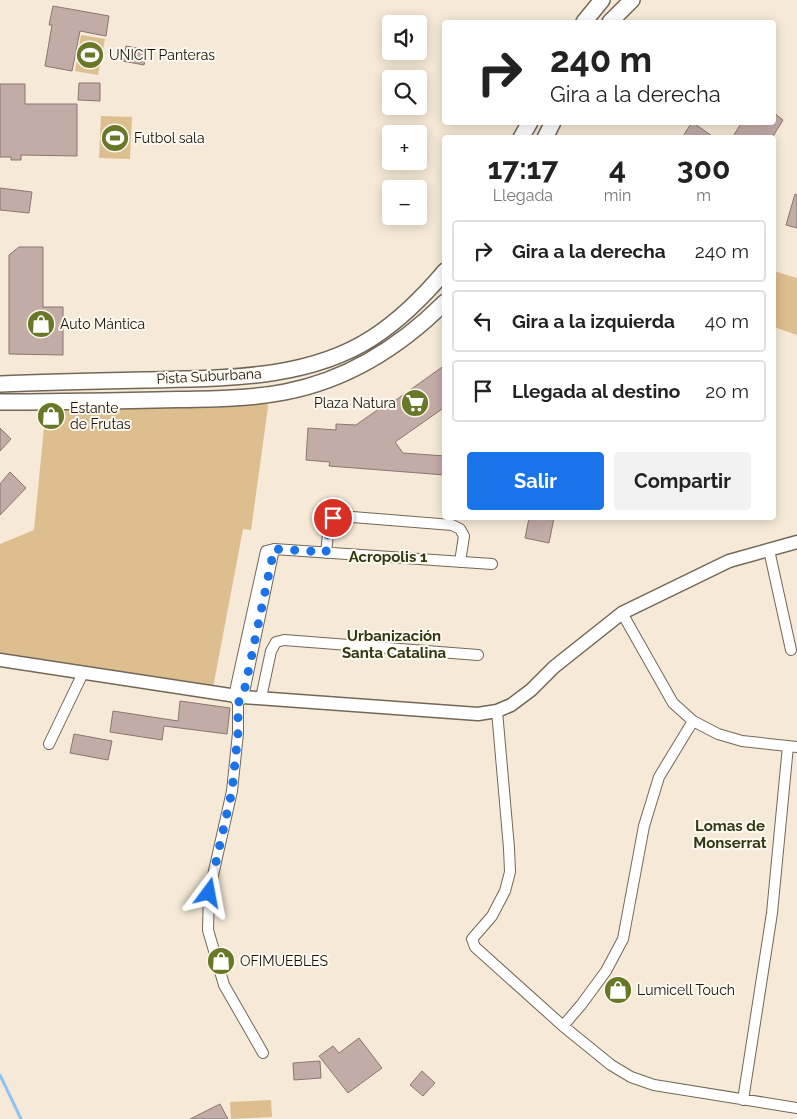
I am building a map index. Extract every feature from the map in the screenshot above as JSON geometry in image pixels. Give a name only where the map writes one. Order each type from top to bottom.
[{"type":"main road","points":[[586,20],[602,0]]},
{"type":"main road","points":[[606,20],[621,0]]},
{"type":"main road","points":[[612,20],[632,0]]},
{"type":"main road","name":"Pista Suburbana","points":[[0,384],[228,378],[290,369],[344,352],[372,338],[411,308],[442,275]]},
{"type":"main road","name":"Pista Suburbana","points":[[0,402],[210,399],[250,397],[285,392],[325,381],[351,370],[399,342],[442,305]]},
{"type":"street","points":[[326,552],[329,526],[333,518],[340,516],[452,525],[460,529],[464,536],[460,562]]},
{"type":"street","points":[[0,660],[238,699],[261,698],[478,714],[497,711],[512,705],[531,690],[554,667],[622,614],[729,560],[797,542]]},
{"type":"street","points":[[263,1053],[224,984],[208,930],[209,893],[232,791],[238,733],[238,699],[274,549],[492,564]]},
{"type":"street","points":[[769,550],[791,650]]},
{"type":"street","points":[[622,614],[673,702],[693,721],[718,734],[742,741],[793,747],[772,913],[743,1100]]},
{"type":"street","points":[[261,698],[271,651],[276,642],[284,640],[478,655]]},
{"type":"street","points":[[49,744],[83,674]]},
{"type":"street","points":[[497,711],[510,872],[505,890],[492,916],[472,939],[475,947],[563,1026],[611,1065],[631,1077],[654,1085],[797,1108]]},
{"type":"street","points":[[563,1026],[606,971],[623,939],[644,826],[658,777],[693,721]]},
{"type":"shaded area","name":"UNICIT Panteras","points":[[81,35],[105,39],[98,75],[75,71]]},
{"type":"shaded area","name":"Futbol sala","points":[[101,116],[132,117],[130,159],[99,158]]},
{"type":"shaded area","points":[[776,272],[797,278],[797,335],[776,328]]},
{"type":"shaded area","points":[[266,395],[268,407],[251,530],[243,529],[212,693],[0,660],[0,544],[34,530],[46,407]]},
{"type":"shaded area","points":[[271,1100],[272,1117],[231,1119],[230,1102]]},
{"type":"building","points":[[53,6],[109,16],[106,36],[80,31],[72,71],[45,66],[52,25],[49,25]]},
{"type":"building","points":[[126,46],[147,50],[144,65],[123,61]]},
{"type":"building","points":[[79,83],[100,83],[100,101],[78,100]]},
{"type":"building","points":[[0,84],[25,84],[25,104],[77,104],[77,156],[21,155],[21,160],[11,160],[11,157],[0,157]]},
{"type":"building","points":[[776,115],[783,120],[774,135],[734,135],[740,125],[776,125]]},
{"type":"building","points":[[690,125],[696,125],[711,135],[684,135]]},
{"type":"building","points":[[0,188],[32,192],[29,213],[0,210]]},
{"type":"building","points":[[795,194],[797,195],[797,228],[786,225]]},
{"type":"building","points":[[19,247],[43,247],[43,307],[63,307],[63,355],[9,354],[9,255]]},
{"type":"building","points":[[442,367],[442,409],[395,442],[403,453],[442,456],[442,475],[329,466],[330,462],[306,460],[308,428],[336,430],[336,424],[356,425],[380,408],[382,410]]},
{"type":"building","points":[[0,428],[11,439],[0,451]]},
{"type":"building","points":[[10,472],[26,488],[0,515],[0,484]]},
{"type":"building","points":[[529,520],[554,520],[549,543],[525,538]]},
{"type":"building","points":[[180,701],[230,708],[227,734],[164,726],[162,740],[110,732],[113,711],[178,721]]},
{"type":"building","points":[[74,734],[112,741],[108,760],[70,753]]},
{"type":"building","points":[[359,1038],[382,1068],[348,1093],[319,1056],[333,1046],[339,1053]]},
{"type":"building","points":[[320,1061],[321,1078],[294,1080],[293,1063]]},
{"type":"building","points":[[422,1071],[435,1083],[423,1096],[410,1085]]},
{"type":"building","points":[[220,1104],[228,1119],[190,1119]]},
{"type":"waterway","points":[[0,1075],[21,1119]]},
{"type":"place","name":"UNICIT Panteras","points":[[90,55]]},
{"type":"place","name":"Futbol sala","points":[[115,138]]},
{"type":"place","name":"Auto Mántica","points":[[41,324]]},
{"type":"place","name":"Plaza Natura","points":[[415,403]]},
{"type":"place","name":"Estante de Frutas","points":[[51,416]]},
{"type":"place","name":"OFIMUEBLES","points":[[221,961]]},
{"type":"place","name":"Lumicell Touch","points":[[618,990]]},
{"type":"district","name":"Acropolis 1","points":[[388,557]]},
{"type":"district","name":"Urbanización Santa Catalina","points":[[394,644]]},
{"type":"district","name":"Lomas de Monserrat","points":[[730,834]]},
{"type":"route","points":[[209,893],[232,791],[238,733],[238,703],[243,697],[274,549],[326,552],[329,526],[333,518]]}]
